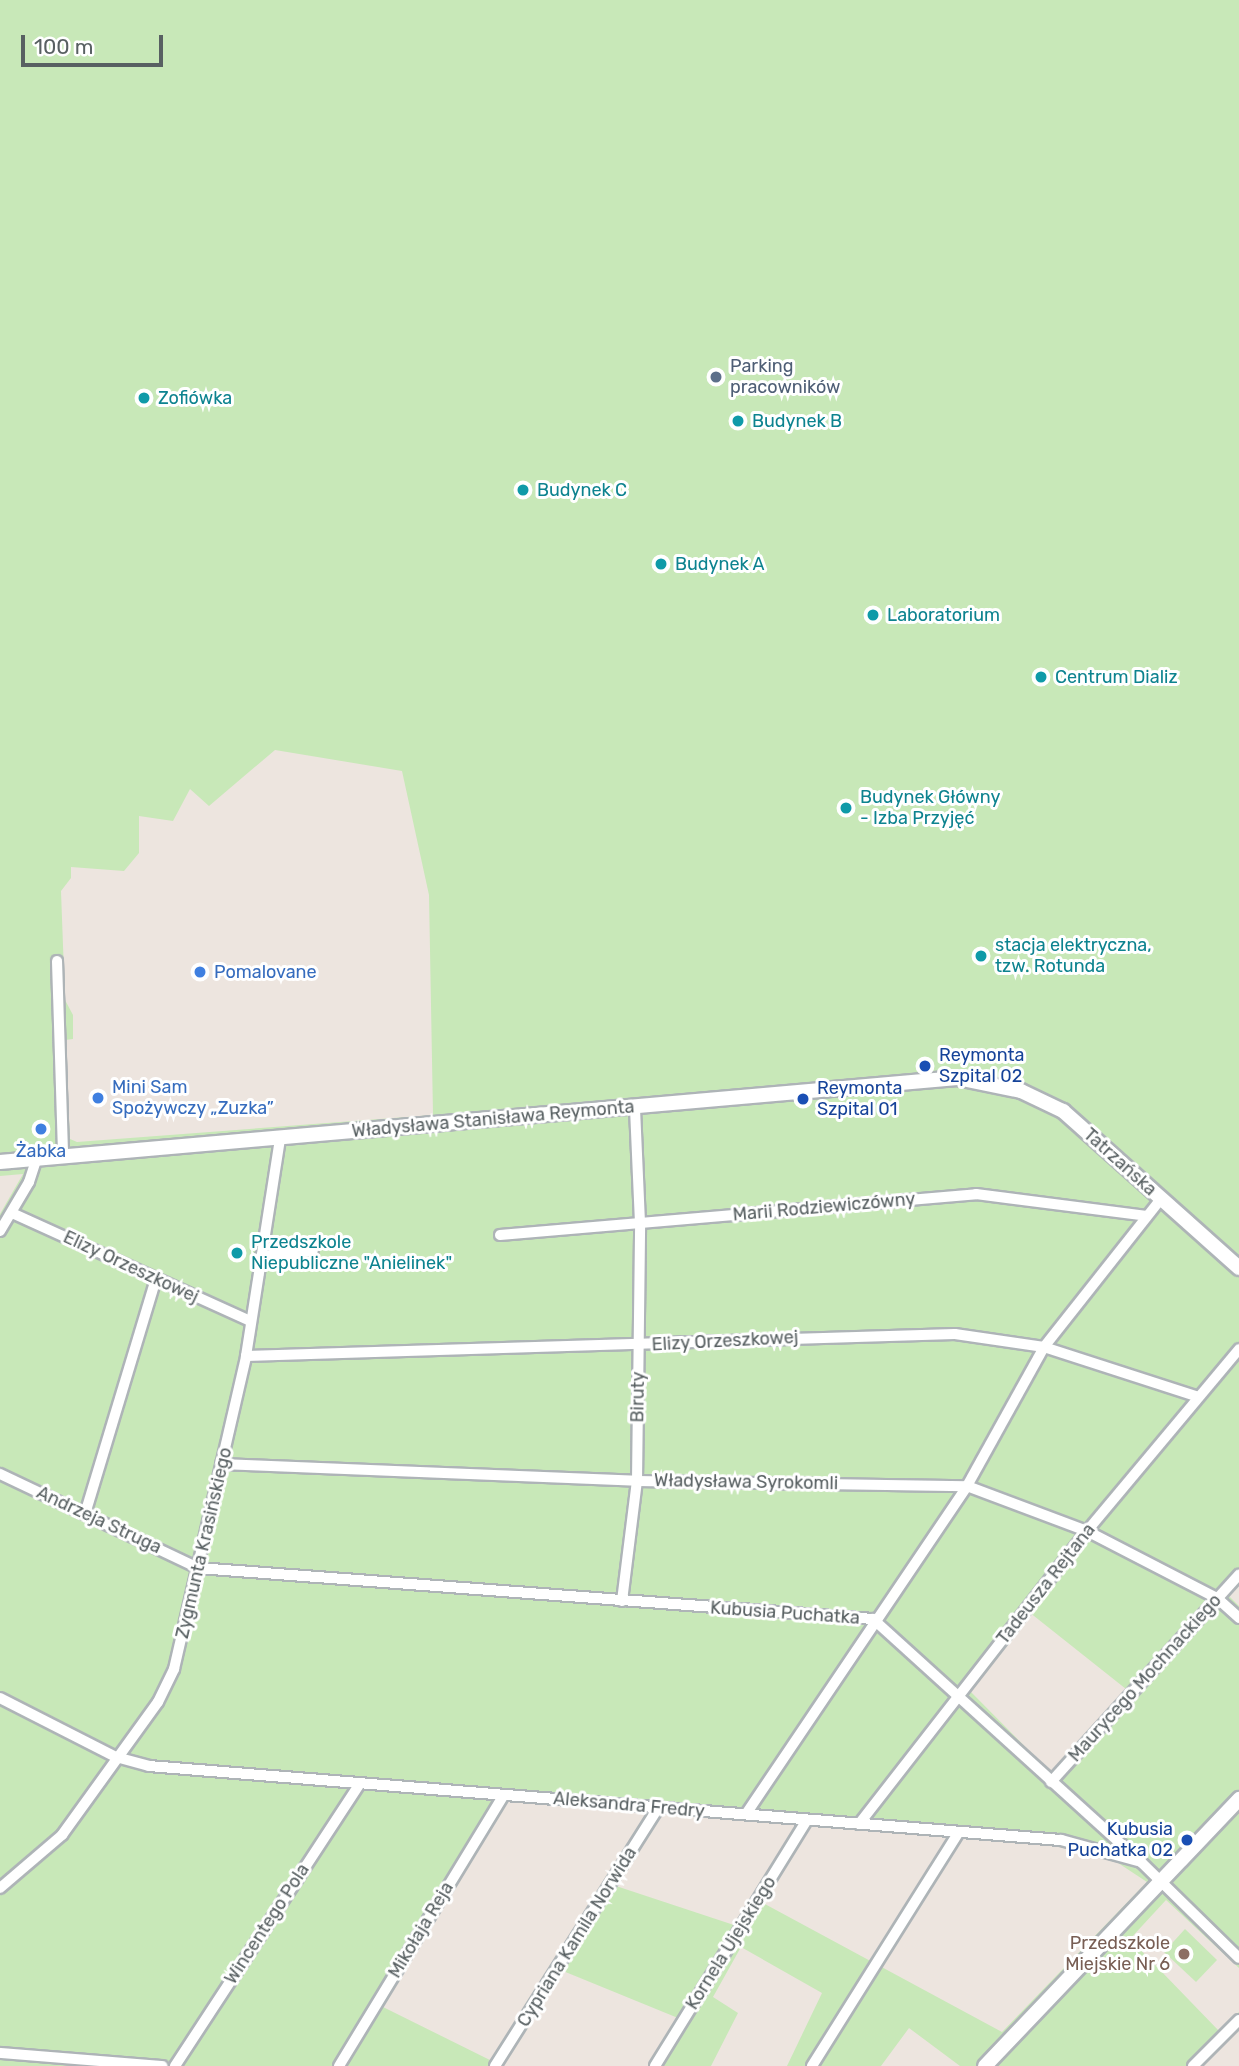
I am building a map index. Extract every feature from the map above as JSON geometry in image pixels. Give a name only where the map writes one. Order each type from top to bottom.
[{"type":"street","points":[[57,961],[57,1082],[64,1156]]},
{"type":"street","name":"Władysława Stanisława Reymonta","points":[[0,1162],[635,1108],[926,1078],[986,1081]]},
{"type":"street","name":"Tatrzańska","points":[[986,1081],[1021,1091],[1063,1111],[1239,1268]]},
{"type":"street","name":"Biruty","points":[[622,1601],[637,1481],[640,1223],[635,1108]]},
{"type":"street","name":"Zygmunta Krasińskiego","points":[[0,1888],[62,1835],[158,1702],[174,1669],[246,1356],[280,1138]]},
{"type":"street","points":[[0,1231],[12,1213],[37,1158]]},
{"type":"street","name":"Marii Rodziewiczówny","points":[[500,1235],[976,1194],[1147,1216]]},
{"type":"street","points":[[746,1814],[873,1619],[967,1486],[1044,1347],[1161,1199]]},
{"type":"street","name":"Elizy Orzeszkowej","points":[[12,1213],[250,1321]]},
{"type":"street","points":[[261,1256],[313,1251]]},
{"type":"street","points":[[85,1514],[156,1279]]},
{"type":"street","name":"Elizy Orzeszkowej","points":[[246,1356],[639,1346],[955,1334],[1044,1347],[1196,1396]]},
{"type":"street","name":"Tadeusza Rejtana","points":[[859,1824],[1087,1531],[1196,1396],[1239,1349]]},
{"type":"street","name":"Władysława Syrokomli","points":[[221,1464],[637,1481],[967,1486],[1087,1531],[1217,1598],[1239,1618]]},
{"type":"street","name":"Andrzeja Struga","points":[[0,1474],[198,1567]]},
{"type":"street","name":"Kubusia Puchatka","points":[[198,1567],[873,1619],[1141,1862],[1239,1958]]},
{"type":"street","name":"Maurycego Mochnackiego","points":[[1051,1782],[1239,1575]]},
{"type":"street","name":"Aleksandra Fredry","points":[[0,1698],[116,1757],[149,1766],[1061,1840],[1141,1862]]},
{"type":"street","name":"Wincentego Pola","points":[[175,2066],[360,1783]]},
{"type":"street","name":"Mikołaja Reja","points":[[339,2066],[504,1795]]},
{"type":"street","points":[[985,2066],[1239,1799]]},
{"type":"street","name":"Cypriana Kamila Norwida","points":[[495,2066],[659,1807]]},
{"type":"street","name":"Kornela Ujejskiego","points":[[655,2066],[807,1820]]},
{"type":"street","points":[[812,2066],[958,1833]]},
{"type":"street","points":[[1193,2066],[1239,2020]]},
{"type":"street","points":[[0,2053],[162,2066]]},
{"type":"green space","points":[[0,0],[1239,0],[1239,1584],[1228,1595],[1239,1606],[1239,1968],[1166,1900],[1130,1939],[1219,2031],[1239,2012],[1239,2026],[1200,2066],[960,2066],[909,2028],[881,2066],[787,2066],[822,1993],[741,1947],[713,1997],[738,2013],[711,2066],[649,2066],[678,2018],[563,1971],[616,1886],[746,1929],[763,1903],[1002,2032],[1147,1882],[1109,1857],[1060,1845],[507,1801],[381,2006],[502,2066],[0,2066],[0,1214],[23,1174],[0,1176]],"holes":[[[275,750],[402,771],[429,895],[433,1115],[77,1142],[70,1139],[65,1040],[73,1039],[73,1015],[65,1000],[61,891],[71,878],[71,867],[124,871],[139,853],[139,816],[173,821],[190,789],[209,806]],[[1029,1612],[1126,1689],[1052,1774],[969,1690]]]},
{"type":"green space","points":[[1185,1929],[1217,1960],[1196,1982],[1164,1952]]},
{"type":"place","name":"Parking pracowników","points":[[716,377]]},
{"type":"place","name":"Zofiówka","points":[[144,398]]},
{"type":"place","name":"Budynek B","points":[[738,421]]},
{"type":"place","name":"Budynek C","points":[[523,490]]},
{"type":"place","name":"Budynek A","points":[[661,564]]},
{"type":"place","name":"Laboratorium","points":[[873,615]]},
{"type":"place","name":"Centrum Dializ","points":[[1041,677]]},
{"type":"place","name":"Budynek Główny - Izba Przyjęć","points":[[846,808]]},
{"type":"place","name":"stacja elektryczna, tzw. Rotunda","points":[[981,956]]},
{"type":"place","name":"Pomalovane","points":[[200,972]]},
{"type":"place","name":"Reymonta Szpital 02","points":[[925,1066]]},
{"type":"place","name":"Mini Sam Spożywczy „Zuzka”","points":[[98,1098]]},
{"type":"place","name":"Reymonta Szpital 01","points":[[803,1099]]},
{"type":"place","name":"Żabka","points":[[41,1129]]},
{"type":"place","name":"Przedszkole Niepubliczne \"Anielinek\"","points":[[237,1253]]},
{"type":"place","name":"Kubusia Puchatka 02","points":[[1187,1840]]},
{"type":"place","name":"Przedszkole Miejskie Nr 6","points":[[1184,1954]]}]
